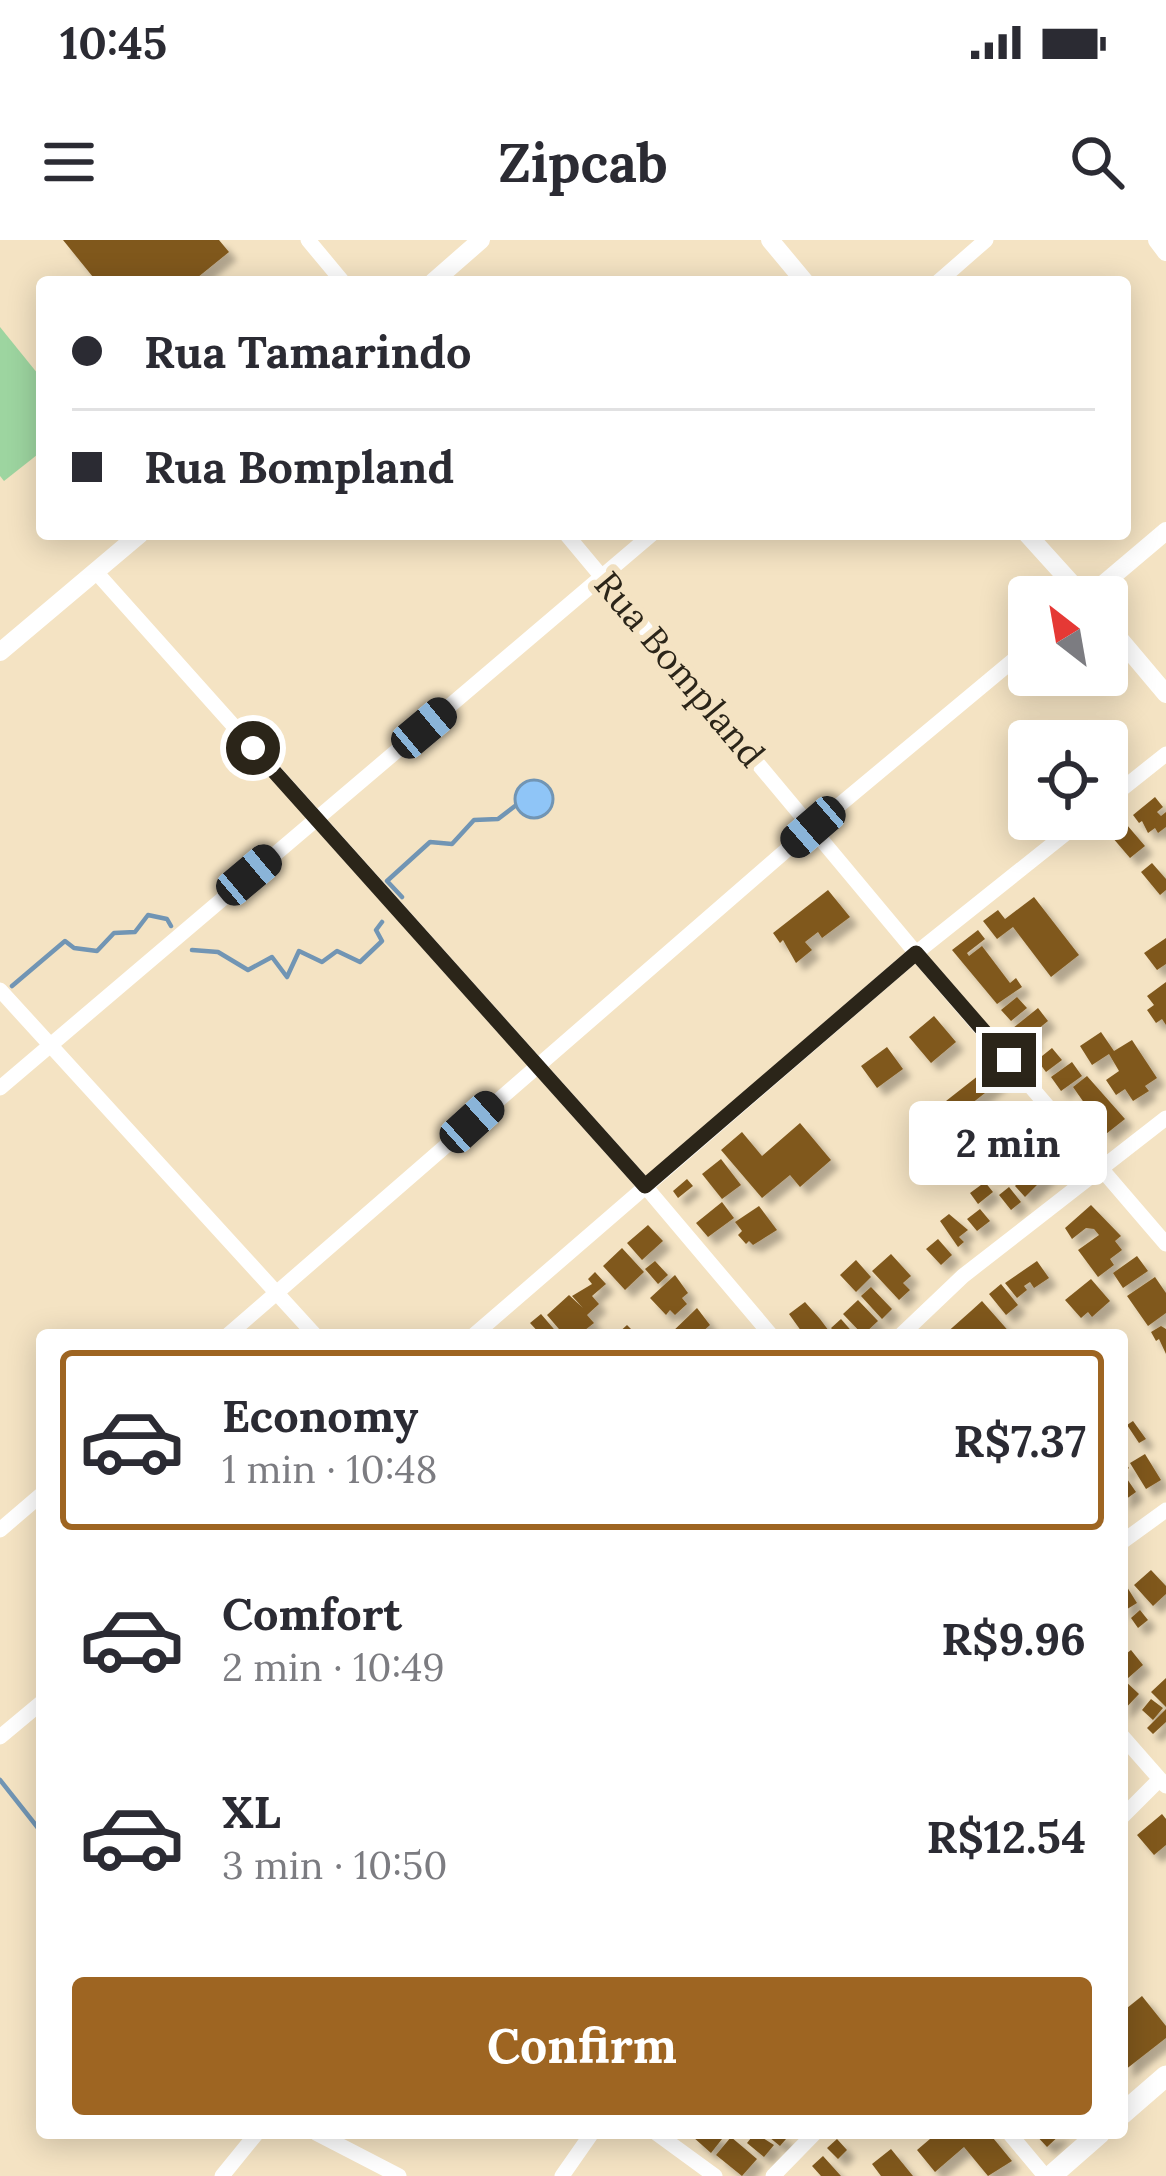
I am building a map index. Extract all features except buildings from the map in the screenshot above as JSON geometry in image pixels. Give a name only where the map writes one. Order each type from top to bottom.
[{"type":"main road","points":[[1128,2109],[1166,2076]]},
{"type":"main road","points":[[1048,2176],[1093,2139]]},
{"type":"street","points":[[308,240],[339,276]]},
{"type":"street","points":[[441,276],[481,240]]},
{"type":"street","points":[[770,240],[800,276]]},
{"type":"street","points":[[945,276],[986,240]]},
{"type":"street","points":[[1156,240],[1166,252]]},
{"type":"street","points":[[1111,576],[1166,531]]},
{"type":"street","points":[[4,641],[133,540]]},
{"type":"street","name":"Rua Bompland","points":[[571,540],[1166,1244]]},
{"type":"street","points":[[0,1088],[645,540]]},
{"type":"street","points":[[1034,540],[1067,576]]},
{"type":"street","points":[[96,572],[645,1186],[766,1329]]},
{"type":"street","points":[[1128,649],[1166,694]]},
{"type":"street","points":[[235,1329],[1008,664]]},
{"type":"street","points":[[1128,784],[1166,754]]},
{"type":"street","points":[[481,1329],[916,953],[1058,840]]},
{"type":"street","points":[[0,990],[310,1329]]},
{"type":"street","points":[[908,1329],[963,1276],[1166,1118]]},
{"type":"street","points":[[0,1530],[36,1499]]},
{"type":"street","points":[[1128,1538],[1166,1510]]},
{"type":"street","points":[[0,1737],[36,1707]]},
{"type":"street","points":[[1128,1743],[1163,1782],[1128,1812]]},
{"type":"street","points":[[223,2176],[252,2139]]},
{"type":"street","points":[[327,2139],[398,2176]]},
{"type":"street","points":[[562,2176],[588,2139]]},
{"type":"street","points":[[664,2139],[715,2176]]},
{"type":"street","points":[[773,2176],[809,2139]]},
{"type":"street","points":[[1014,2139],[1048,2176]]},
{"type":"green space","points":[[0,327],[36,372],[36,456],[4,481],[0,476]]},
{"type":"water","points":[[534,780],[547,786],[553,799],[547,812],[534,818],[521,812],[515,799],[521,786]]},
{"type":"waterway","points":[[402,897],[387,881],[430,842],[452,844],[474,820],[498,819],[515,806]]},
{"type":"waterway","points":[[12,986],[65,941],[74,948],[97,951],[114,933],[135,932],[148,915],[167,919],[171,926]]},
{"type":"waterway","points":[[192,950],[218,952],[248,970],[272,957],[287,977],[299,951],[322,962],[337,951],[360,962],[382,941],[376,930],[382,922]]},
{"type":"waterway","points":[[0,1780],[36,1825]]},
{"type":"route","points":[[253,748],[645,1186],[916,953],[1009,1060]]}]
